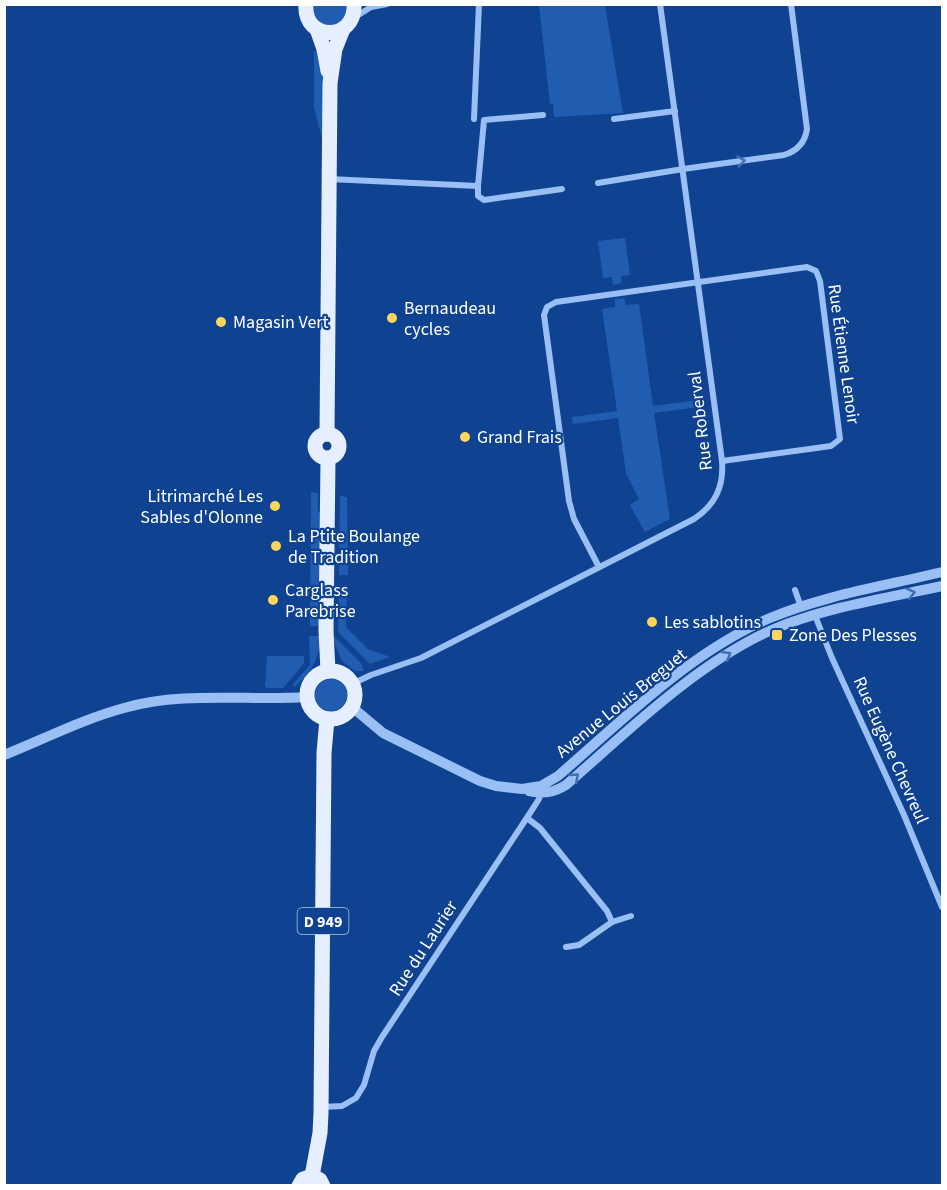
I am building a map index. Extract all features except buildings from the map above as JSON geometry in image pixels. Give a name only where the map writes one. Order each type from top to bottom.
[{"type":"main road","points":[[306,4],[308,19],[317,29],[324,49],[330,83]]},
{"type":"main road","points":[[317,29],[330,33],[350,18]]},
{"type":"main road","points":[[328,671],[326,639],[328,459],[337,454],[339,448],[337,440],[327,434],[330,83],[335,49],[350,18]]},
{"type":"main road","points":[[334,671],[345,675],[352,684],[355,698],[352,707],[339,718],[327,719],[313,711],[307,697],[308,686],[314,677],[334,671]]},
{"type":"main road","name":"D 949","points":[[317,1180],[321,1107],[324,753],[327,719]]},
{"type":"main road","points":[[299,1185],[303,1179],[317,1180]]},
{"type":"street","points":[[350,18],[378,5],[387,4]]},
{"type":"street","points":[[474,119],[479,4]]},
{"type":"street","name":"Rue Roberval","points":[[352,684],[421,658],[694,519],[706,511],[718,494],[722,462],[660,4]]},
{"type":"street","points":[[598,183],[794,152],[806,137],[807,129],[791,4]]},
{"type":"street","points":[[614,118],[675,111]]},
{"type":"street","points":[[543,115],[484,120],[478,196],[484,200],[562,189]]},
{"type":"street","points":[[329,179],[478,186]]},
{"type":"street","name":"Rue Étienne Lenoir","points":[[698,283],[807,267],[816,271],[820,281],[840,440],[831,446],[722,462]]},
{"type":"street","points":[[599,567],[574,519],[569,501],[544,310],[556,302],[698,283]]},
{"type":"street","name":"Avenue Louis Breguet","points":[[541,790],[659,688],[741,633],[768,619],[806,606],[942,572]]},
{"type":"street","name":"Avenue Louis Breguet","points":[[541,790],[554,792],[566,785],[667,698],[719,660],[773,630],[815,616],[942,585]]},
{"type":"street","name":"Rue Eugène Chevreul","points":[[795,590],[815,616],[914,836],[942,907]]},
{"type":"street","points":[[4,755],[125,707],[196,698],[307,697]]},
{"type":"street","points":[[352,707],[383,733],[471,776],[496,786],[541,790]]},
{"type":"street","name":"Rue du Laurier","points":[[321,1107],[348,1104],[359,1093],[374,1051],[382,1037],[527,818],[541,790]]},
{"type":"street","points":[[527,818],[548,837],[607,911],[612,922]]},
{"type":"street","points":[[566,947],[579,945],[612,922],[631,915]]},
{"type":"shaded area","points":[[314,5],[346,5],[345,14],[336,24],[323,24],[315,14]]},
{"type":"shaded area","points":[[539,5],[605,5],[623,113],[554,117],[553,104],[550,104]]},
{"type":"shaded area","points":[[314,51],[321,51],[324,73],[322,139],[314,107]]},
{"type":"shaded area","points":[[625,238],[630,275],[621,276],[622,283],[613,285],[612,277],[603,278],[598,241]]},
{"type":"shaded area","points":[[624,298],[626,305],[639,304],[653,406],[698,400],[699,407],[654,413],[670,519],[645,532],[630,505],[639,499],[626,473],[618,418],[573,424],[572,417],[617,411],[602,309],[615,307],[615,299]]},
{"type":"shaded area","points":[[311,492],[318,493],[318,512],[322,512],[321,626],[310,626]]},
{"type":"shaded area","points":[[340,496],[347,497],[348,575],[339,575]]},
{"type":"shaded area","points":[[339,589],[347,589],[346,627],[368,649],[390,657],[370,664],[338,632]]},
{"type":"shaded area","points":[[309,636],[321,636],[318,651],[309,671],[294,687],[293,684],[310,665]]},
{"type":"shaded area","points":[[334,636],[361,663],[364,671],[355,671],[342,661],[332,637]]},
{"type":"shaded area","points":[[267,656],[304,656],[304,663],[283,688],[267,688],[265,686]]},
{"type":"shaded area","points":[[331,679],[342,684],[347,695],[342,706],[331,711],[320,706],[315,695],[320,684]]},
{"type":"place","name":"Bernaudeau cycles","points":[[392,318]]},
{"type":"place","name":"Magasin Vert","points":[[221,322]]},
{"type":"place","name":"Grand Frais","points":[[465,437]]},
{"type":"place","name":"Litrimarché Les Sables d'Olonne","points":[[275,506]]},
{"type":"place","name":"La Ptite Boulange de Tradition","points":[[276,546]]},
{"type":"place","name":"Carglass Parebrise","points":[[273,600]]},
{"type":"place","name":"Les sablotins","points":[[652,622]]},
{"type":"place","name":"Zone Des Plesses","points":[[777,635]]}]
